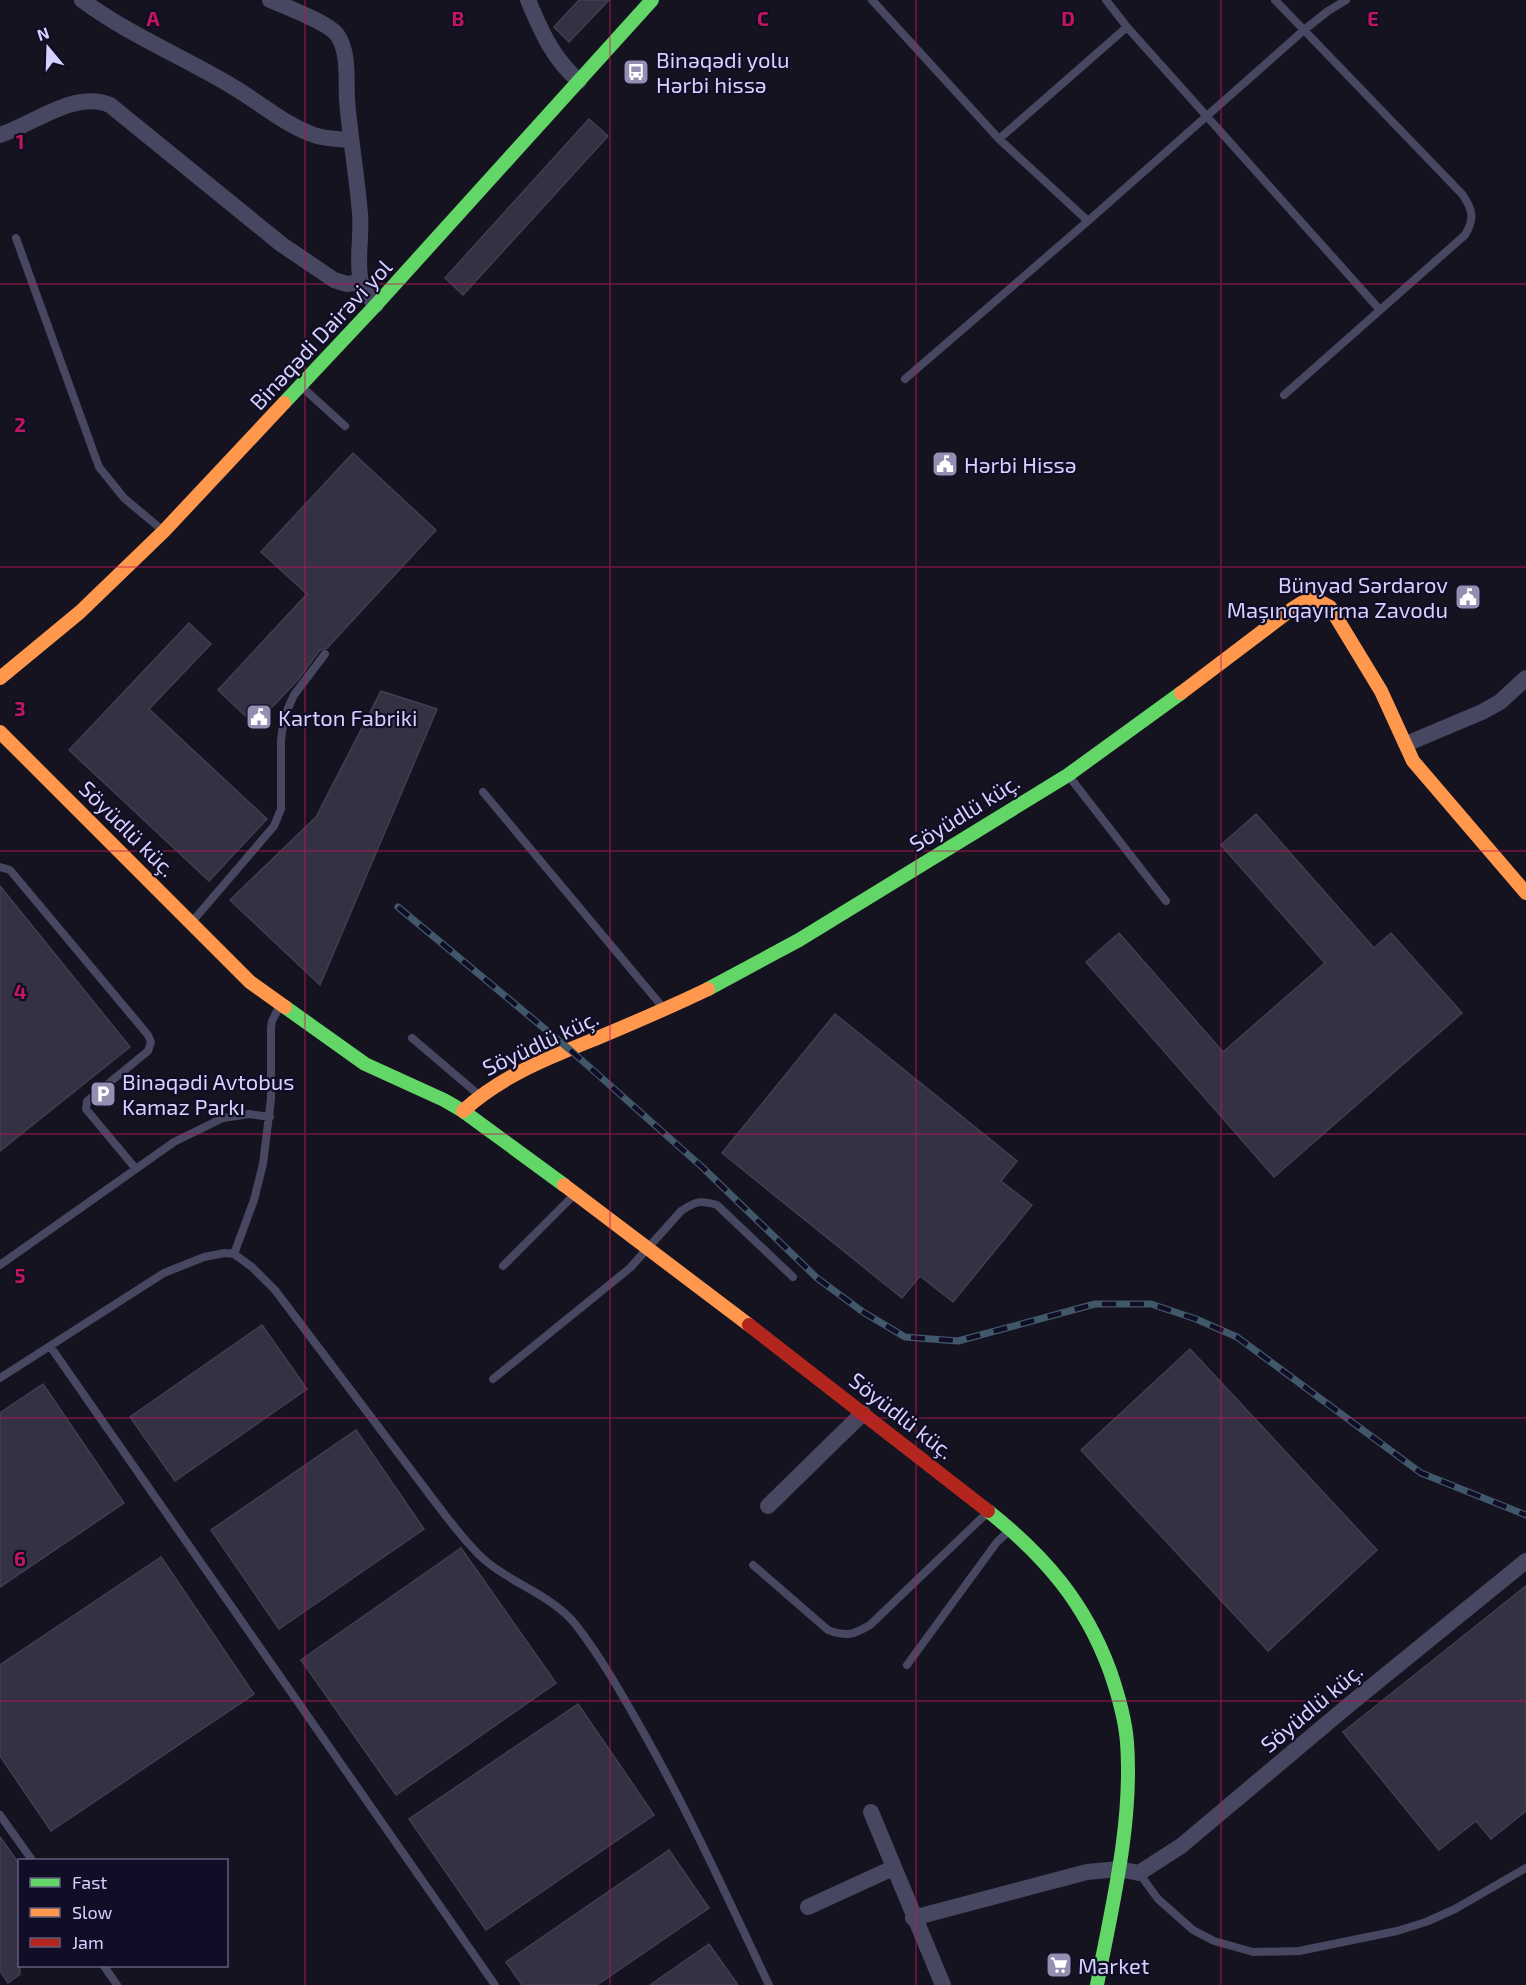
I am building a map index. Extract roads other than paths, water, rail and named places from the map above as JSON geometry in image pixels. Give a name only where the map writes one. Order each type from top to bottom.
[{"type":"street","points":[[82,0],[121,25],[231,85],[294,125],[313,134],[332,139],[350,140]]},
{"type":"street","points":[[270,0],[326,25],[338,35],[344,50],[350,140],[360,214],[359,270],[365,293],[376,304]]},
{"type":"street","name":"Binəqədi Dairəvi yol","points":[[0,678],[80,612],[164,531],[376,304],[652,0]]},
{"type":"street","points":[[533,2],[553,53],[567,71],[579,81]]},
{"type":"street","points":[[0,135],[67,106],[83,101],[98,100],[110,105],[281,244],[334,280],[347,284],[361,282]]},
{"type":"street","name":"Söyüdlü küç.","points":[[463,1112],[479,1096],[503,1080],[538,1062],[665,1010],[726,981],[799,940],[1068,775],[1308,599],[1318,600],[1330,607],[1381,692],[1413,761],[1526,893]]},
{"type":"street","points":[[1406,744],[1482,712],[1500,702],[1526,678]]},
{"type":"street","name":"Söyüdlü küç.","points":[[0,732],[250,982],[365,1064],[444,1100],[463,1112],[575,1194],[989,1512],[1030,1546],[1055,1574],[1082,1611],[1102,1650],[1123,1715],[1128,1763],[1126,1811],[1119,1869],[1097,1985]]},
{"type":"street","points":[[768,1506],[863,1413]]},
{"type":"street","name":"Söyüdlü küç.","points":[[1139,1873],[1181,1846],[1350,1704],[1526,1561]]},
{"type":"street","points":[[870,1812],[943,1985]]},
{"type":"street","points":[[808,1907],[893,1868]]},
{"type":"street","points":[[914,1918],[1087,1872],[1119,1869],[1139,1873]]},
{"type":"lane","points":[[872,0],[999,139],[1088,221]]},
{"type":"lane","points":[[1106,0],[1205,116],[1380,310]]},
{"type":"lane","points":[[1275,0],[1462,194],[1471,207],[1472,224],[1465,235],[1284,394]]},
{"type":"lane","points":[[905,379],[1304,30],[1346,0]]},
{"type":"lane","points":[[999,139],[1127,27]]},
{"type":"lane","points":[[16,237],[99,467],[124,498],[164,531]]},
{"type":"lane","points":[[300,386],[345,426]]},
{"type":"lane","points":[[190,923],[274,826],[281,809],[281,740],[284,717],[294,695],[325,654]]},
{"type":"lane","points":[[1068,775],[1166,902]]},
{"type":"lane","points":[[483,792],[665,1010]]},
{"type":"lane","points":[[0,867],[10,870],[148,1035],[151,1042],[148,1051],[87,1101],[85,1106],[136,1169]]},
{"type":"lane","points":[[234,1254],[254,1200],[263,1164],[270,1117],[271,1028],[280,1005]]},
{"type":"lane","points":[[412,1038],[479,1096]]},
{"type":"lane","points":[[0,1265],[174,1142],[223,1118],[249,1114],[270,1117]]},
{"type":"lane","points":[[503,1266],[575,1194]]},
{"type":"lane","points":[[493,1379],[630,1268],[681,1211],[692,1204],[702,1201],[717,1205],[793,1277]]},
{"type":"lane","points":[[0,1378],[164,1273],[204,1257],[225,1253],[234,1254],[252,1267],[274,1290],[445,1515],[474,1549],[488,1563],[556,1607],[574,1623],[617,1686],[663,1767],[768,1985]]},
{"type":"lane","points":[[50,1346],[495,1985]]},
{"type":"lane","points":[[753,1565],[828,1630],[840,1635],[855,1634],[870,1625],[989,1512]]},
{"type":"lane","points":[[907,1665],[997,1542],[1010,1530]]},
{"type":"lane","points":[[0,1815],[31,1859]]},
{"type":"lane","points":[[1139,1873],[1158,1899],[1193,1930],[1214,1941],[1254,1952],[1299,1951],[1397,1931],[1426,1922],[1455,1909],[1526,1868]]},
{"type":"lane","points":[[105,1967],[117,1985]]},
{"type":"railway","points":[[398,907],[569,1049],[701,1166],[817,1278],[863,1312],[905,1337],[958,1341],[1095,1304],[1151,1304],[1196,1319],[1237,1337],[1421,1473],[1526,1515]]},
{"type":"place","name":"Binəqədi yolu Hərbi hissə","points":[[636,72]]},
{"type":"place","name":"Hərbi Hissə","points":[[945,464]]},
{"type":"place","name":"Bünyad Sərdarov Maşınqayırma Zavodu","points":[[1468,597]]},
{"type":"place","name":"Karton Fabriki","points":[[259,717]]},
{"type":"place","name":"Binəqədi Avtobus Kamaz Parkı","points":[[103,1094]]},
{"type":"place","name":"Market","points":[[1059,1965]]}]
